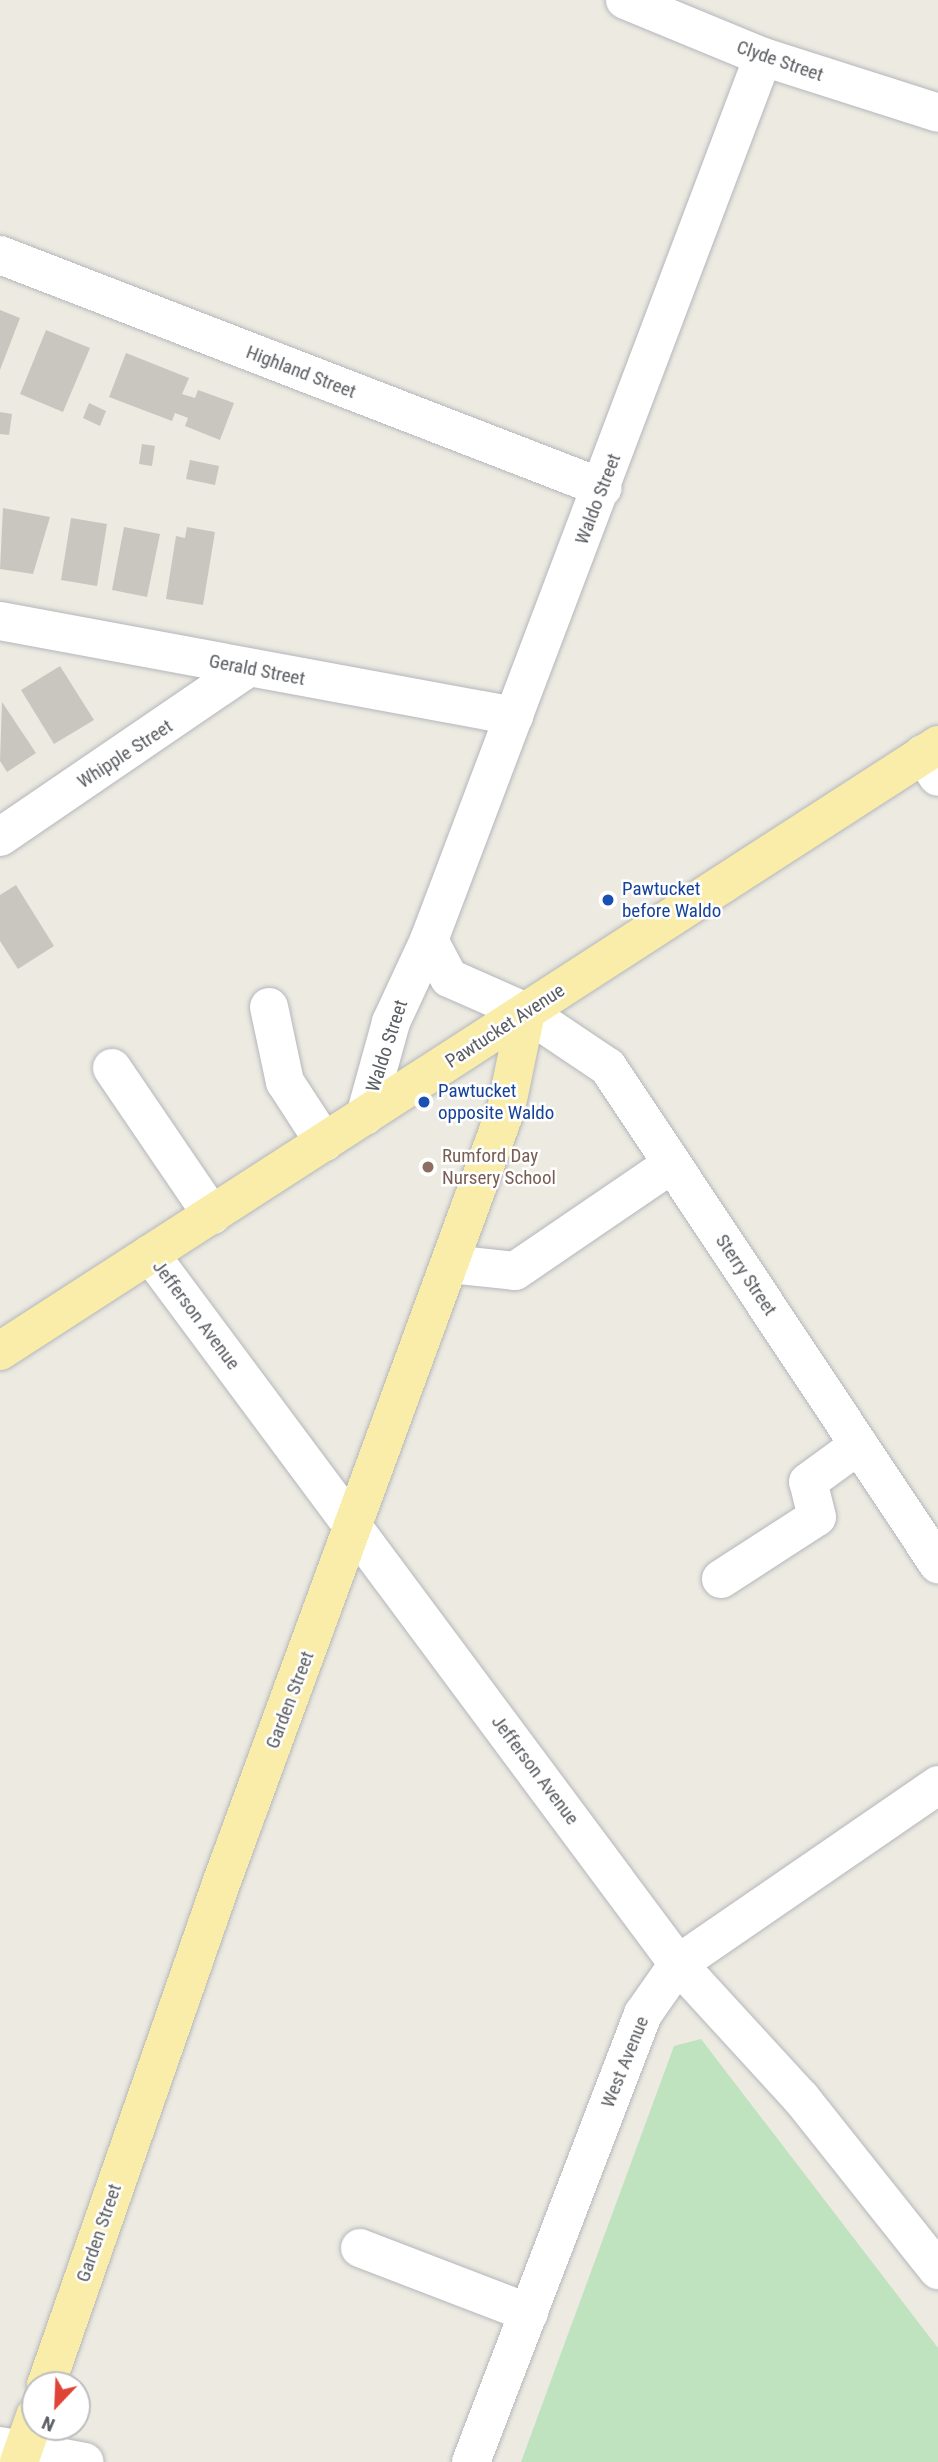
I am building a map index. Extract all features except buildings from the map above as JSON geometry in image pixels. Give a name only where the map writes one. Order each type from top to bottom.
[{"type":"main road","name":"Pawtucket Avenue","points":[[0,1351],[526,1012],[933,759]]},
{"type":"main road","name":"Garden Street","points":[[51,2371],[222,1881],[355,1527],[506,1109],[526,1012]]},
{"type":"street","name":"Clyde Street","points":[[625,0],[763,57],[938,113]]},
{"type":"street","name":"Waldo Street","points":[[365,1116],[391,1022],[429,940],[603,488],[763,57]]},
{"type":"street","name":"Highland Street","points":[[0,255],[603,488]]},
{"type":"street","name":"Gerald Street","points":[[0,621],[514,716]]},
{"type":"street","name":"Whipple Street","points":[[0,837],[248,668]]},
{"type":"street","points":[[429,940],[449,978],[526,1012]]},
{"type":"street","points":[[269,1007],[285,1082],[324,1143]]},
{"type":"street","name":"Sterry Street","points":[[526,1012],[608,1067],[938,1564]]},
{"type":"street","points":[[113,1068],[212,1215]]},
{"type":"street","points":[[450,1264],[515,1271],[673,1164]]},
{"type":"street","name":"Jefferson Avenue","points":[[150,1254],[678,1964],[801,2098],[938,2270]]},
{"type":"street","points":[[721,1579],[817,1517],[808,1482],[859,1446]]},
{"type":"street","name":"West Avenue","points":[[471,2462],[643,2014],[678,1964],[938,1785]]},
{"type":"street","points":[[360,2248],[529,2313]]},
{"type":"street","points":[[19,2444],[85,2462]]},
{"type":"green space","points":[[701,2039],[938,2348],[938,2462],[521,2462],[674,2046]]},
{"type":"place","name":"Pawtucket before Waldo","points":[[608,900]]},
{"type":"place","name":"Pawtucket opposite Waldo","points":[[424,1102]]},
{"type":"place","name":"Rumford Day Nursery School","points":[[428,1167]]}]
